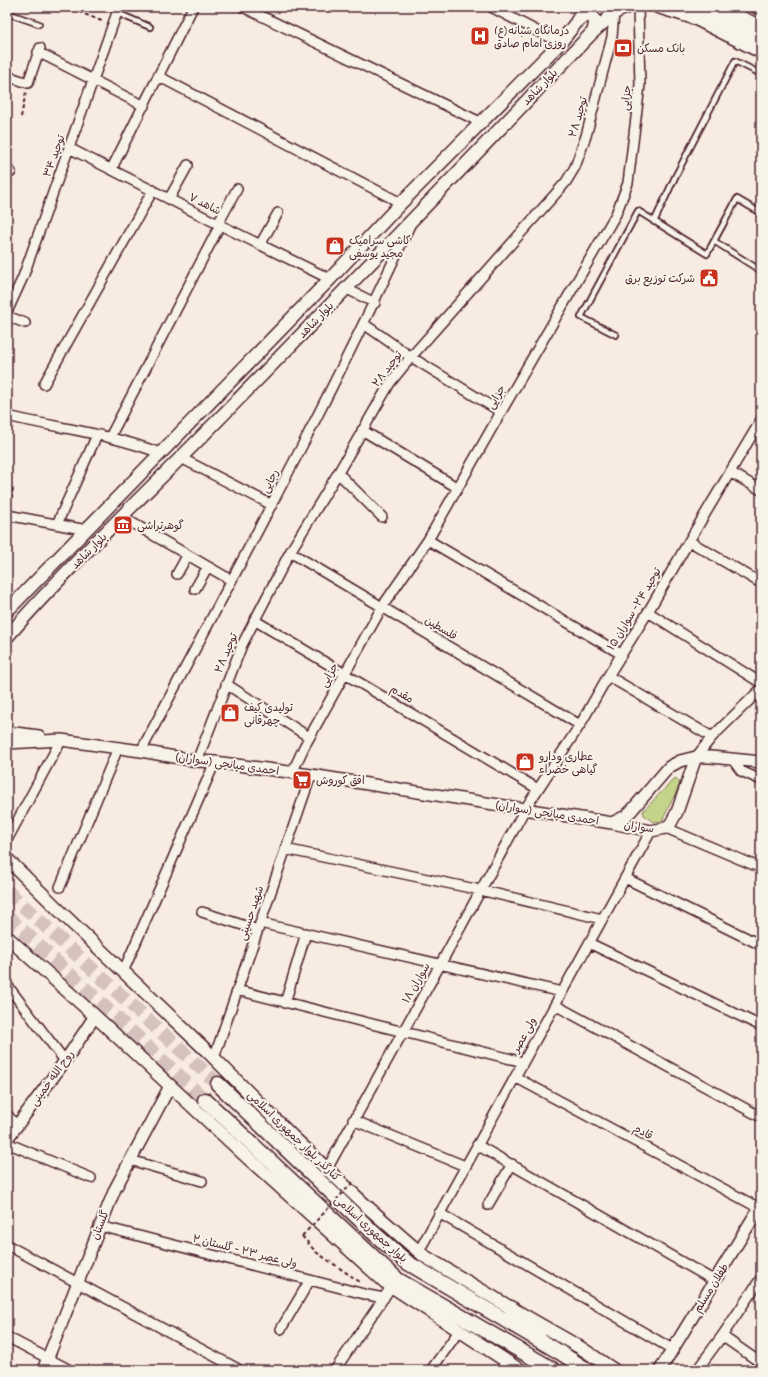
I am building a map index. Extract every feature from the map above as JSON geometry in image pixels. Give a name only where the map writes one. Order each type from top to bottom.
[{"type":"main road","name":"بلوار شاهد","points":[[7,611],[330,279],[401,203],[560,42],[576,22],[585,7]]},
{"type":"main road","name":"بلوار شاهد","points":[[7,637],[35,604],[122,518],[347,289],[593,32],[614,13],[627,7]]},
{"type":"main road","points":[[658,7],[693,11],[761,39]]},
{"type":"main road","points":[[720,7],[761,27]]},
{"type":"main road","points":[[756,7],[761,9]]},
{"type":"main road","points":[[693,11],[761,52]]},
{"type":"main road","points":[[576,22],[583,17],[591,16],[596,21],[593,32]]},
{"type":"main road","name":"کنارگذر بلوار جمهوری اسلامی","points":[[7,859],[122,972],[214,1058],[326,1169],[418,1251],[511,1308],[581,1348],[614,1370]]},
{"type":"main road","points":[[7,937],[95,1016],[248,1159],[391,1287],[520,1370]]},
{"type":"main road","name":"بلوار جمهوری اسلامی","points":[[218,1084],[377,1236],[408,1263],[588,1370]]},
{"type":"main road","name":"بلوار جمهوری اسلامی","points":[[204,1100],[398,1280],[554,1370]]},
{"type":"main road","points":[[511,1308],[561,1353]]},
{"type":"street","points":[[111,170],[193,7]]},
{"type":"street","points":[[244,7],[480,122]]},
{"type":"street","points":[[491,7],[560,42]]},
{"type":"street","name":"جزایی","points":[[292,773],[309,737],[382,607],[428,540],[616,214],[628,183],[640,85],[638,7]]},
{"type":"street","name":"توحید ۳۴","points":[[7,312],[23,277],[118,10]]},
{"type":"street","name":"توحید ۲۸","points":[[197,761],[226,684],[254,620],[290,552],[390,383],[411,357],[566,182],[575,167],[586,136],[612,37],[614,13]]},
{"type":"street","points":[[7,76],[28,83],[39,50],[144,106]]},
{"type":"street","points":[[158,76],[401,203]]},
{"type":"street","name":"شاهد ۷","points":[[69,148],[330,279]]},
{"type":"street","points":[[169,198],[188,164]]},
{"type":"street","points":[[110,437],[237,189]]},
{"type":"street","points":[[44,384],[153,190]]},
{"type":"street","points":[[260,245],[278,213]]},
{"type":"street","name":"رجایی","points":[[141,751],[272,505],[375,303],[413,219]]},
{"type":"street","points":[[347,289],[375,303]]},
{"type":"street","points":[[7,316],[25,323]]},
{"type":"street","points":[[364,324],[411,357],[501,412]]},
{"type":"street","points":[[7,416],[110,437],[137,444],[160,453]]},
{"type":"street","name":"توحید ۲۴- سواران ۱۵","points":[[525,809],[580,725],[761,420]]},
{"type":"street","points":[[362,430],[458,488]]},
{"type":"street","points":[[57,524],[97,435]]},
{"type":"street","points":[[181,458],[272,505]]},
{"type":"street","points":[[730,472],[761,490]]},
{"type":"street","points":[[338,473],[382,517]]},
{"type":"street","points":[[8,515],[87,530]]},
{"type":"street","points":[[122,518],[207,568],[231,580]]},
{"type":"street","points":[[428,540],[621,654]]},
{"type":"street","points":[[689,541],[761,584]]},
{"type":"street","name":"فلسطین","points":[[290,552],[580,725]]},
{"type":"street","points":[[177,574],[187,556]]},
{"type":"street","points":[[195,589],[207,568]]},
{"type":"street","points":[[648,612],[761,683]]},
{"type":"street","name":"مقدم","points":[[254,620],[538,788]]},
{"type":"street","points":[[608,676],[712,737]]},
{"type":"street","points":[[226,684],[309,737]]},
{"type":"street","points":[[761,689],[712,737],[696,757],[677,812],[671,823],[666,828],[761,868]]},
{"type":"street","points":[[7,732],[61,740],[7,840]]},
{"type":"street","name":"احمدی میانجی (سواران)","points":[[7,743],[61,740],[141,751],[197,761],[215,762],[311,775],[612,823]]},
{"type":"street","points":[[60,887],[118,748]]},
{"type":"street","points":[[612,823],[626,816],[669,767],[680,760],[696,757],[711,757],[761,762]]},
{"type":"street","points":[[733,760],[741,771],[761,780]]},
{"type":"street","points":[[122,972],[215,762]]},
{"type":"street","name":"شهید حسینی","points":[[214,1058],[311,775]]},
{"type":"street","name":"سواران ۱۸","points":[[326,1169],[525,809]]},
{"type":"street","name":"سواران","points":[[612,823],[651,831],[666,828]]},
{"type":"street","name":"ولی عصر","points":[[418,1251],[651,831]]},
{"type":"street","points":[[285,849],[480,890],[602,919]]},
{"type":"street","points":[[625,878],[761,945]]},
{"type":"street","points":[[202,912],[259,926],[306,933],[562,992]]},
{"type":"street","points":[[285,1003],[306,933]]},
{"type":"street","points":[[589,943],[761,1026]]},
{"type":"street","points":[[7,985],[65,1061]]},
{"type":"street","points":[[237,990],[523,1062]]},
{"type":"street","points":[[555,1006],[761,1117]]},
{"type":"street","name":"روح الله خمینی","points":[[7,1140],[65,1061],[95,1016]]},
{"type":"street","name":"قادم","points":[[515,1077],[760,1207]]},
{"type":"street","name":"گلستان","points":[[43,1370],[115,1190],[170,1086]]},
{"type":"street","points":[[7,1114],[16,1126]]},
{"type":"street","points":[[353,1120],[466,1166]]},
{"type":"street","points":[[7,1143],[92,1178]]},
{"type":"street","points":[[477,1145],[716,1281]]},
{"type":"street","points":[[130,1160],[202,1181]]},
{"type":"street","points":[[488,1205],[512,1164]]},
{"type":"street","name":"طفلان مسلم","points":[[660,1370],[760,1207]]},
{"type":"street","points":[[439,1213],[672,1349]]},
{"type":"street","name":"ولی عصر ۲۳ - گلستان ۲","points":[[100,1226],[384,1298]]},
{"type":"street","points":[[7,1245],[240,1370]]},
{"type":"street","points":[[697,1370],[761,1278]]},
{"type":"street","points":[[281,1329],[310,1280]]},
{"type":"street","points":[[335,1370],[391,1287]]},
{"type":"street","points":[[431,1370],[459,1331]]},
{"type":"street","points":[[7,1336],[70,1370]]},
{"type":"street","points":[[722,1336],[761,1363]]},
{"type":"lane","points":[[118,10],[150,27]]},
{"type":"lane","points":[[7,13],[39,24]]},
{"type":"lane","points":[[654,222],[676,175],[735,61],[761,74]]},
{"type":"lane","points":[[616,335],[581,317],[638,211],[707,254],[737,199],[761,213]]},
{"type":"lane","points":[[714,241],[761,271]]},
{"type":"path","points":[[72,9],[112,25]]},
{"type":"path","points":[[21,116],[28,83]]},
{"type":"path","points":[[8,515],[13,488]]},
{"type":"path","points":[[355,1180],[302,1236],[316,1252],[365,1285]]},
{"type":"green space","points":[[675,778],[680,784],[662,821],[653,822],[644,815],[643,811]]},
{"type":"tunnel","points":[[7,891],[218,1084]]},
{"type":"tunnel","points":[[7,916],[205,1100]]},
{"type":"place","name":"(ع)درمانگاه شبانه روزی امام صادق","points":[[480,36]]},
{"type":"place","name":"بانک مسکن","points":[[623,48]]},
{"type":"place","name":"کاشی سرامیک مجید یوسفی","points":[[335,246]]},
{"type":"place","name":"شرکت توزیع برق","points":[[709,278]]},
{"type":"place","name":"گوهرتراشی","points":[[123,525]]},
{"type":"place","name":"تولیدی کیف چهرقانی","points":[[230,713]]},
{"type":"place","name":"عطاری ودارو گیاهی خضراء","points":[[525,762]]},
{"type":"place","name":"افق کوروش","points":[[302,780]]}]
